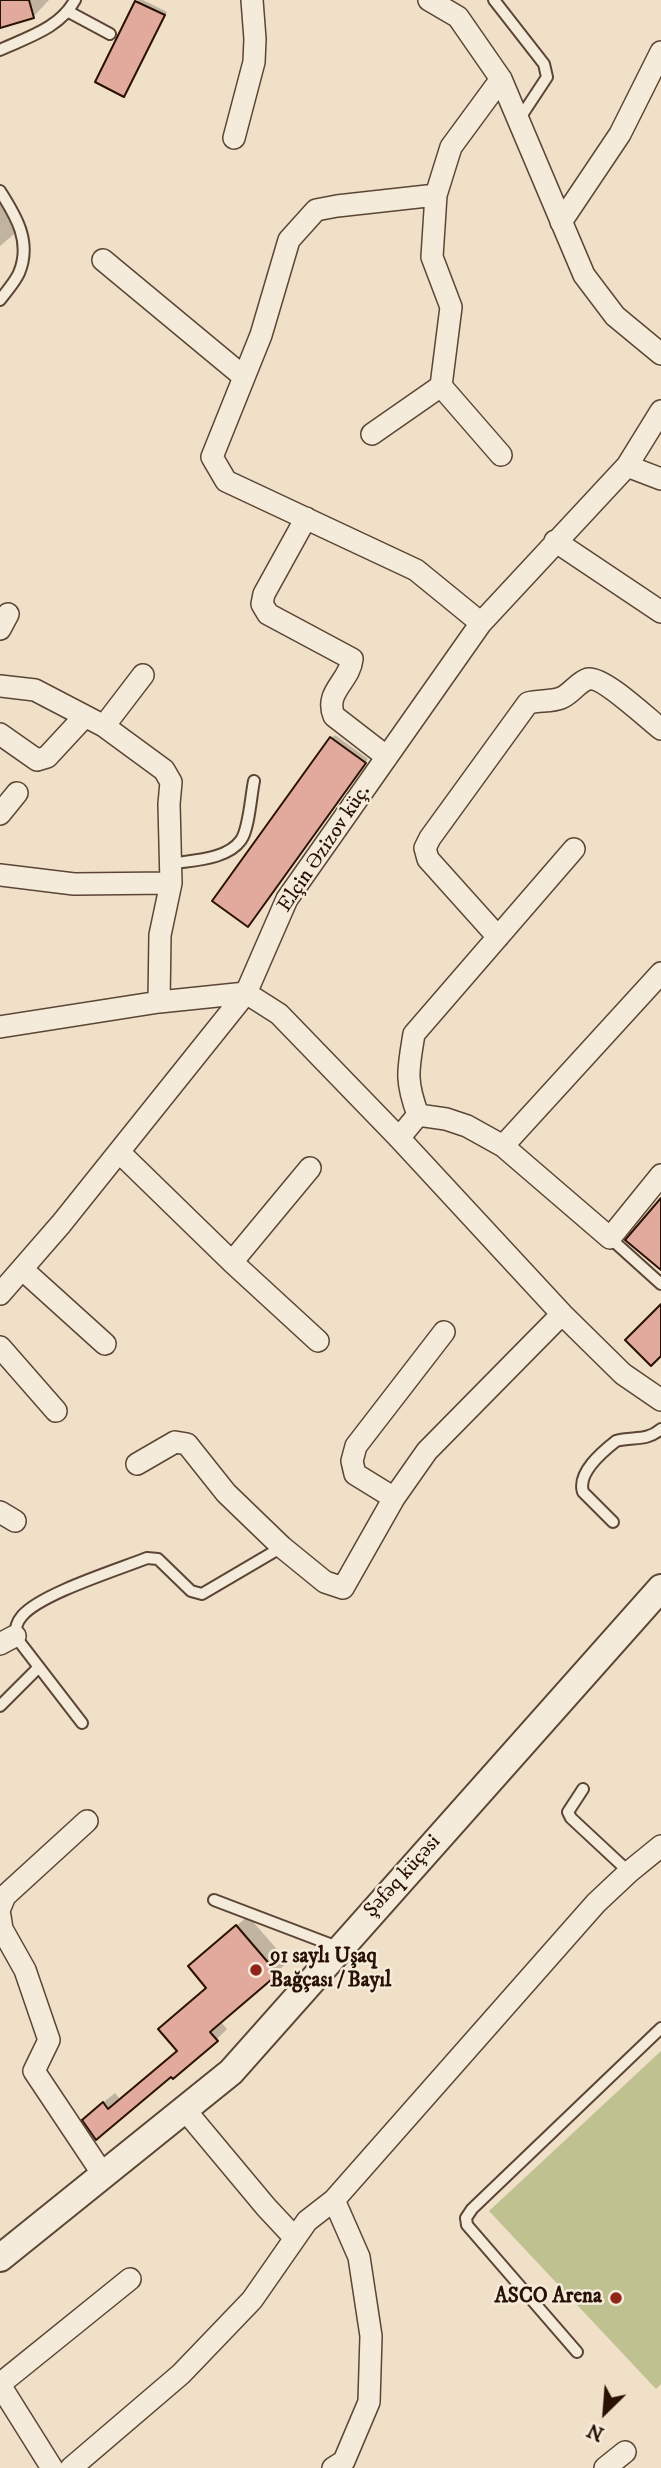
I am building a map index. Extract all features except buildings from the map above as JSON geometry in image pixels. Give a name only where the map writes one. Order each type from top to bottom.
[{"type":"street","points":[[234,138],[254,62],[252,0]]},
{"type":"street","points":[[429,0],[458,17],[501,79],[584,275],[615,316],[661,354]]},
{"type":"street","points":[[561,222],[620,134],[661,52]]},
{"type":"street","points":[[372,434],[441,386],[451,307],[432,257],[436,195],[451,147],[501,79]]},
{"type":"street","points":[[436,195],[337,206],[316,211],[289,240],[261,335],[212,457],[226,481],[416,570],[481,623]]},
{"type":"street","points":[[103,260],[244,377]]},
{"type":"street","points":[[441,386],[501,454]]},
{"type":"street","name":"Elçin Əzizov küç.","points":[[0,1294],[119,1152],[246,993],[287,899],[481,623],[627,466],[661,411]]},
{"type":"street","points":[[627,466],[661,479]]},
{"type":"street","points":[[306,518],[261,604],[268,614],[352,659],[351,668],[331,697],[330,707],[334,716],[387,757]]},
{"type":"street","points":[[555,541],[661,612]]},
{"type":"street","points":[[0,734],[37,760],[47,757],[95,721],[143,675]]},
{"type":"street","points":[[498,937],[428,859],[425,848],[528,704],[537,700],[558,700],[585,680],[594,679],[610,688],[661,729]]},
{"type":"street","points":[[0,686],[34,690],[95,721],[164,770],[171,782],[171,874],[160,935],[159,1002]]},
{"type":"street","points":[[0,814],[17,793]]},
{"type":"street","points":[[418,1115],[408,1089],[414,1034],[574,849]]},
{"type":"street","points":[[0,875],[74,884],[171,874]]},
{"type":"street","points":[[503,1146],[661,973]]},
{"type":"street","points":[[0,1027],[159,1002],[246,993],[279,1014],[399,1138],[562,1314],[623,1374],[661,1400]]},
{"type":"street","points":[[399,1138],[418,1115]]},
{"type":"street","points":[[418,1115],[446,1119],[467,1126],[503,1146],[610,1238],[661,1175]]},
{"type":"street","points":[[119,1152],[318,1341]]},
{"type":"street","points":[[232,1262],[310,1168]]},
{"type":"street","points":[[22,1269],[105,1343]]},
{"type":"street","points":[[137,1464],[175,1442],[187,1444],[226,1493],[282,1546],[325,1583],[343,1588],[394,1498],[428,1451],[562,1314]]},
{"type":"street","points":[[394,1498],[355,1474],[352,1461],[356,1446],[444,1332]]},
{"type":"street","points":[[0,1347],[56,1411]]},
{"type":"street","name":"Şəfəq küçəsi","points":[[0,2258],[231,2072],[661,1588]]},
{"type":"street","points":[[0,1908],[5,1896],[88,1821]]},
{"type":"street","points":[[71,2468],[199,2356],[252,2300],[307,2221],[334,2200],[587,1913],[629,1872],[661,1846]]},
{"type":"street","points":[[0,1916],[2,1928],[24,1970],[49,2040],[34,2071],[40,2084],[104,2176]]},
{"type":"street","points":[[185,2109],[266,2207],[295,2237]]},
{"type":"street","points":[[333,2468],[344,2461],[369,2402],[371,2336],[359,2257],[334,2200]]},
{"type":"street","points":[[52,2468],[0,2384],[130,2278]]},
{"type":"street","points":[[605,2468],[625,2452]]},
{"type":"lane","points":[[0,50],[58,22],[69,12],[75,0]]},
{"type":"lane","points":[[494,0],[544,64],[547,77],[518,121]]},
{"type":"lane","points":[[69,12],[110,34]]},
{"type":"lane","points":[[0,191],[17,218],[24,244],[19,273],[0,300]]},
{"type":"lane","points":[[171,874],[220,855],[243,838],[254,781]]},
{"type":"lane","points":[[610,1238],[661,1284]]},
{"type":"lane","points":[[612,1522],[583,1492],[583,1477],[616,1441],[645,1438],[661,1429]]},
{"type":"lane","points":[[82,1723],[39,1667],[8,1640],[24,1613],[46,1598],[147,1558],[158,1559],[191,1591],[202,1594],[282,1546]]},
{"type":"lane","points":[[0,1706],[39,1667]]},
{"type":"lane","points":[[583,1789],[569,1812],[572,1818],[629,1872]]},
{"type":"lane","points":[[214,1900],[340,1948]]},
{"type":"lane","points":[[577,2351],[467,2225],[466,2218],[472,2209],[661,2028]]},
{"type":"green space","name":"ASCO Arena","points":[[661,2051],[661,2384],[656,2389],[489,2211]]},
{"type":"place","name":"91 saylı Uşaq Bağçası / Bayıl","points":[[256,1970]]},
{"type":"place","name":"ASCO Arena","points":[[616,2298]]}]
